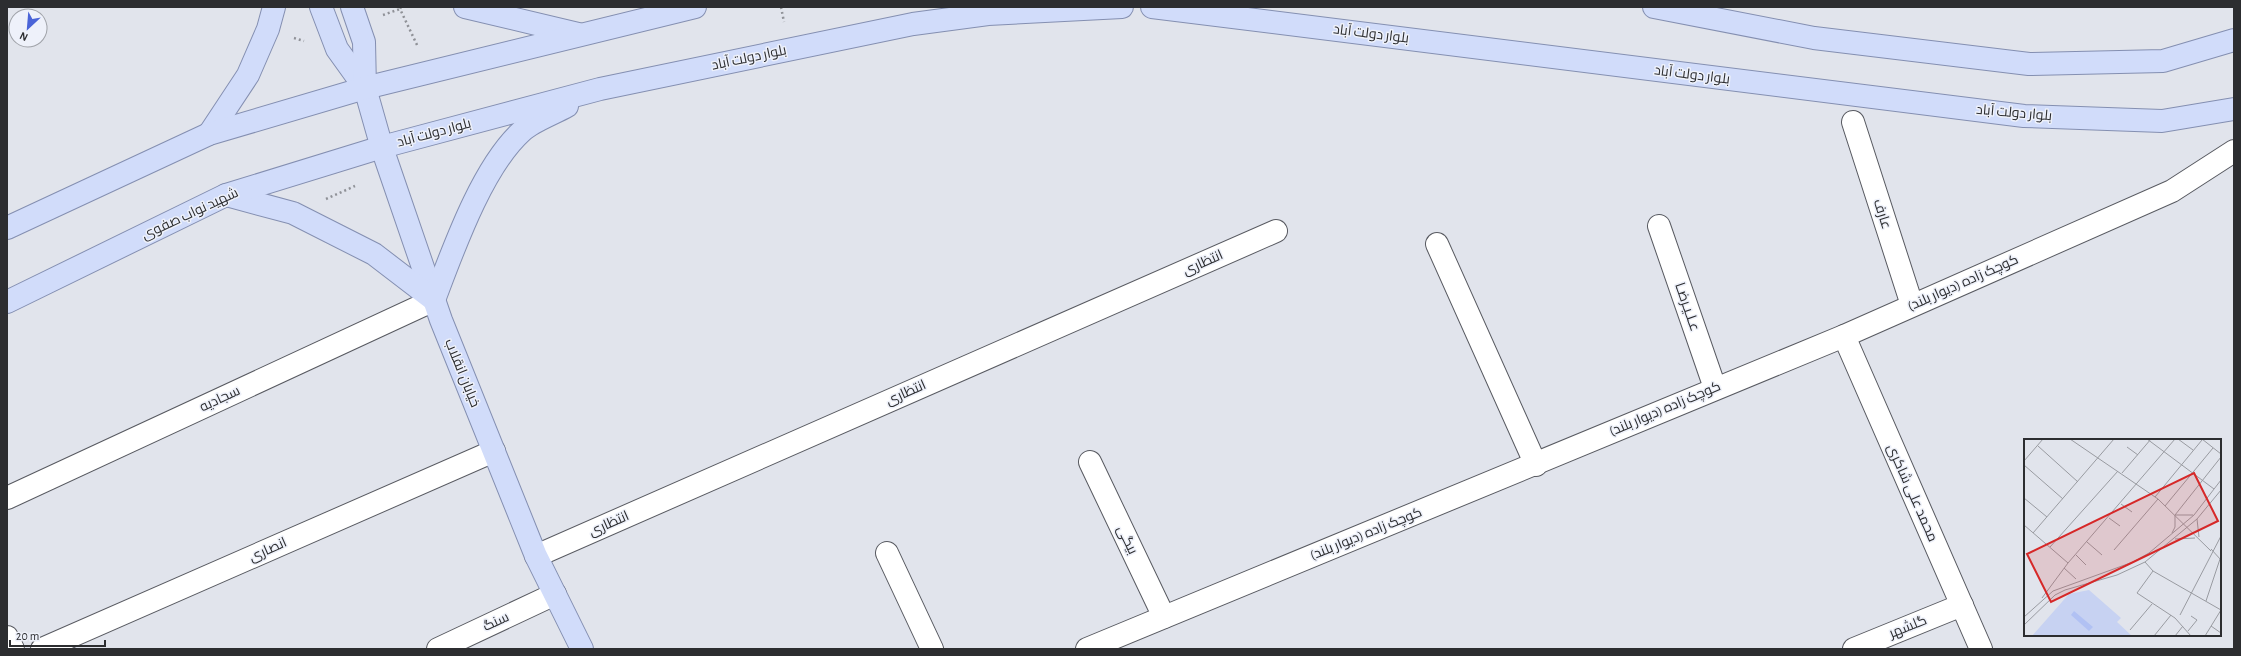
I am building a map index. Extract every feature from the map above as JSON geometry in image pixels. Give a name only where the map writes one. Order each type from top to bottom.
[{"type":"main road","points":[[209,134],[248,75],[268,29],[274,7]]},
{"type":"main road","name":"خیابان انقلاب","points":[[321,7],[337,49],[365,88]]},
{"type":"main road","name":"خیابان انقلاب","points":[[352,7],[364,42],[365,88],[382,147],[434,300],[536,556],[582,649]]},
{"type":"main road","points":[[465,7],[581,35]]},
{"type":"main road","points":[[7,228],[209,134],[365,88],[695,7]]},
{"type":"main road","points":[[968,7],[988,14]]},
{"type":"main road","name":"بلوار دولت آباد","points":[[382,147],[600,89],[913,24],[988,14],[1122,7]]},
{"type":"main road","name":"بلوار دولت آباد","points":[[1152,7],[2024,116],[2162,120],[2234,109]]},
{"type":"main road","points":[[1654,7],[1814,38],[2029,64],[2163,61],[2234,40]]},
{"type":"main road","points":[[226,195],[293,213],[374,254],[434,300],[462,227],[496,163],[522,131],[600,89]]},
{"type":"main road","name":"شهید نواب صفوی","points":[[7,302],[226,195],[382,147]]},
{"type":"street","name":"عارف","points":[[1852,122],[1912,305]]},
{"type":"street","name":"کوچک زاده (دیوار بلند)","points":[[1087,649],[1536,465],[1715,388],[1844,336],[2172,191],[2234,151]]},
{"type":"street","name":"عـلـیـرضـا","points":[[1659,226],[1715,388]]},
{"type":"street","name":"انتظاری","points":[[536,556],[1276,231]]},
{"type":"street","points":[[1437,244],[1536,465]]},
{"type":"street","name":"سجادیه","points":[[7,498],[434,300]]},
{"type":"street","name":"محمد علی شاکری","points":[[1844,336],[1981,649]]},
{"type":"street","name":"انصاری","points":[[42,649],[494,451]]},
{"type":"street","name":"بیگی","points":[[1090,462],[1164,617]]},
{"type":"street","points":[[887,554],[932,649]]},
{"type":"street","name":"سنگ","points":[[438,649],[555,594]]},
{"type":"street","name":"گلشهر","points":[[1854,649],[1962,605]]},
{"type":"street","points":[[7,637],[13,649]]}]
